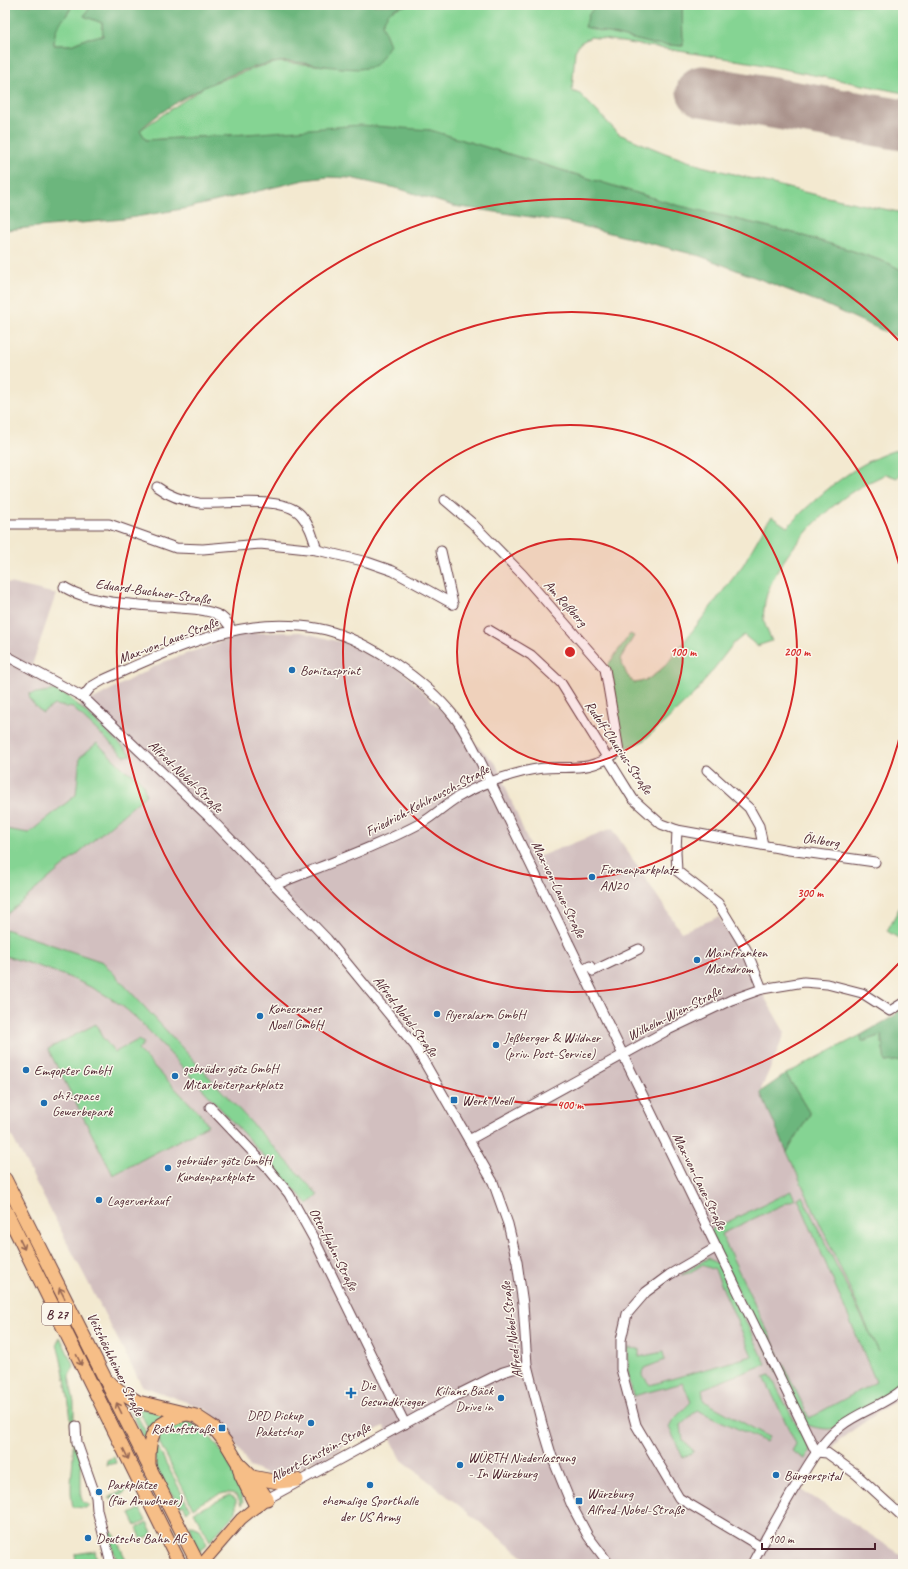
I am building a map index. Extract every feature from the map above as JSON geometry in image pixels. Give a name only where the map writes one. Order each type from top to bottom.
[{"type":"highway","name":"Veitshöchheimer Straße","points":[[5,1179],[198,1564]]},
{"type":"highway","name":"B 27","points":[[5,1208],[180,1564]]},
{"type":"highway","points":[[104,1378],[117,1390],[134,1400],[186,1414],[205,1421],[214,1428],[226,1443],[238,1463],[252,1477],[261,1502]]},
{"type":"highway","points":[[149,1468],[150,1441],[152,1434],[162,1423],[186,1414]]},
{"type":"highway","points":[[238,1463],[241,1475],[261,1502]]},
{"type":"highway","points":[[252,1477],[278,1482],[298,1480]]},
{"type":"main road","name":"Albert-Einstein-Straße","points":[[202,1564],[223,1539],[261,1502]]},
{"type":"street","points":[[157,487],[168,496],[198,503],[260,503],[291,508],[300,514],[312,531],[316,550]]},
{"type":"street","name":"Am Roßberg","points":[[445,500],[472,523],[522,574],[605,669],[619,751]]},
{"type":"street","points":[[5,524],[109,524],[176,548],[203,549],[260,544],[316,550],[367,562],[393,571],[453,604],[441,551]]},
{"type":"street","name":"Eduard-Buchner-Straße","points":[[64,587],[76,595],[125,604],[206,611],[222,618],[227,622],[232,631]]},
{"type":"street","name":"Max-von-Laue-Straße","points":[[83,697],[91,687],[110,677],[204,639],[232,631],[255,627],[288,626],[326,630],[362,644],[414,676],[453,715],[474,750],[490,781],[624,1054],[816,1452]]},
{"type":"street","name":"Rudolf-Clausius-Straße","points":[[489,630],[531,655],[561,683],[607,760],[633,799],[661,824],[677,830]]},
{"type":"street","name":"Alfred-Nobel-Straße","points":[[5,655],[83,697],[208,816],[327,939],[414,1046],[470,1140],[492,1182],[508,1224],[517,1262],[523,1304],[527,1366],[542,1424],[562,1482],[588,1536],[609,1564]]},
{"type":"street","name":"Friedrich-Kohlrausch-Straße","points":[[275,885],[386,840],[424,821],[457,797],[490,781],[533,769],[581,768],[607,760],[619,751]]},
{"type":"street","points":[[707,770],[749,808],[759,826],[763,845]]},
{"type":"street","points":[[677,830],[677,871],[718,903],[746,949],[762,989]]},
{"type":"street","name":"Öhlberg","points":[[677,830],[875,862]]},
{"type":"street","points":[[583,970],[590,966],[592,971],[639,949]]},
{"type":"street","name":"Wilhelm-Wien-Straße","points":[[470,1140],[668,1030],[731,1000],[762,989],[814,982],[862,993],[890,1011],[903,1003]]},
{"type":"street","name":"Otto-Hahn-Straße","points":[[210,1107],[267,1167],[289,1194],[315,1241],[405,1424]]},
{"type":"street","points":[[717,1247],[669,1275],[646,1292],[627,1314],[621,1340],[621,1368],[636,1425],[679,1498],[761,1547]]},
{"type":"street","name":"Albert-Einstein-Straße","points":[[261,1502],[298,1480],[503,1372],[527,1366]]},
{"type":"street","points":[[752,1564],[816,1452],[840,1426],[893,1398],[903,1389]]},
{"type":"street","points":[[76,1426],[77,1443],[96,1497],[97,1510],[111,1564]]},
{"type":"street","points":[[816,1452],[827,1453],[856,1474],[903,1517]]},
{"type":"shaded area","points":[[5,582],[56,594],[29,674],[68,696],[80,706],[163,662],[245,633],[301,632],[345,643],[400,669],[496,764],[535,858],[612,828],[681,932],[719,917],[785,1033],[760,1092],[900,1397],[846,1435],[793,1484],[903,1556],[903,1564],[532,1564],[402,1460],[384,1426],[343,1446],[340,1450],[326,1459],[314,1460],[290,1473],[269,1475],[250,1467],[230,1435],[206,1409],[142,1386],[5,1123]]},
{"type":"green space","points":[[5,5],[72,5],[58,27],[54,37],[54,45],[71,45],[88,38],[103,36],[102,23],[84,16],[92,5],[411,5],[396,8],[387,15],[382,25],[390,45],[375,65],[367,68],[356,69],[289,62],[262,65],[224,78],[186,97],[169,107],[140,130],[146,140],[360,125],[430,130],[676,205],[790,232],[888,263],[903,271],[903,340],[824,304],[700,256],[567,222],[453,206],[400,189],[350,178],[328,177],[304,180],[188,208],[124,219],[5,230]]},
{"type":"green space","points":[[72,5],[92,5],[84,16],[102,23],[103,36],[88,38],[71,45],[54,45],[55,28],[69,12]]},
{"type":"green space","points":[[596,5],[589,14],[586,27],[653,44],[683,46],[682,5],[903,5],[903,93],[754,63],[591,37],[580,43],[575,51],[572,91],[580,94],[619,134],[665,153],[702,166],[808,193],[903,213],[903,271],[888,263],[790,232],[676,205],[430,130],[248,134],[146,140],[140,130],[207,85],[258,67],[279,62],[361,69],[386,33],[382,25],[388,12],[402,6]]},
{"type":"green space","points":[[596,5],[682,5],[683,46],[653,44],[585,27],[589,14]]},
{"type":"green space","points":[[903,448],[903,472],[897,478],[886,474],[849,494],[836,504],[809,530],[784,561],[774,577],[767,593],[764,609],[764,621],[772,641],[757,646],[744,635],[733,644],[696,692],[668,719],[643,741],[619,751],[605,669],[630,634],[634,636],[620,659],[627,675],[634,683],[648,679],[667,664],[743,565],[772,517],[787,527],[813,502],[840,480],[870,461],[886,453]]},
{"type":"green space","points":[[56,690],[68,696],[132,755],[124,756],[73,708],[54,705],[42,713],[30,700],[29,694]]},
{"type":"green space","points":[[97,743],[125,770],[136,776],[143,784],[146,795],[5,916],[5,829],[29,833],[76,795],[80,757]]},
{"type":"green space","points":[[903,901],[903,941],[887,931]]},
{"type":"green space","points":[[5,929],[103,962],[318,1195],[308,1204],[138,1019],[114,1000],[69,977],[5,956]]},
{"type":"green space","points":[[903,1006],[903,1060],[885,1062],[881,1035],[862,1042],[861,1035],[894,1016]]},
{"type":"green space","points":[[96,1024],[102,1037],[115,1052],[138,1040],[144,1043],[138,1050],[201,1115],[208,1125],[113,1175],[48,1049]]},
{"type":"green space","points":[[861,1035],[862,1042],[881,1035],[885,1062],[903,1060],[903,1389],[831,1429],[823,1429],[802,1423],[709,1231],[791,1191],[795,1199],[721,1234],[809,1418],[876,1382],[798,1198],[802,1196],[879,1352],[787,1152],[810,1114],[786,1074]]},
{"type":"green space","points":[[786,1074],[810,1114],[787,1152],[760,1092]]},
{"type":"green space","points":[[708,1258],[719,1265],[766,1364],[702,1389],[704,1401],[769,1437],[766,1442],[697,1410],[681,1425],[683,1441],[694,1451],[683,1458],[669,1427],[672,1421],[691,1402],[683,1383],[633,1396],[628,1372],[628,1348],[639,1349],[639,1357],[663,1352],[665,1360],[644,1368],[643,1376],[650,1385],[752,1356],[715,1270],[702,1265],[689,1273],[681,1275]]},
{"type":"green space","points":[[60,1337],[74,1366],[69,1376],[74,1403],[74,1422],[81,1460],[81,1497],[83,1502],[89,1505],[86,1508],[73,1507],[71,1492],[73,1454],[72,1433],[65,1382],[57,1344]]},
{"type":"green space","points":[[770,1375],[810,1450],[805,1459],[792,1451],[796,1444],[764,1377]]},
{"type":"green space","points":[[127,1403],[134,1406],[133,1408],[148,1436],[145,1440]]},
{"type":"green space","points":[[138,1408],[169,1414],[150,1432]]},
{"type":"green space","points":[[185,1421],[205,1432],[227,1460],[243,1492],[241,1494],[243,1502],[241,1505],[237,1496],[233,1493],[228,1493],[215,1496],[193,1508],[156,1436],[175,1422]]},
{"type":"green space","points":[[154,1440],[190,1509],[187,1512],[183,1505],[180,1507],[157,1469]]},
{"type":"green space","points":[[114,1457],[116,1463],[106,1465],[107,1460]]},
{"type":"green space","points":[[126,1487],[128,1489],[124,1493],[114,1498],[108,1498],[121,1492],[122,1488]]},
{"type":"green space","points":[[230,1495],[236,1499],[236,1512],[210,1541],[194,1512]]},
{"type":"green space","points":[[140,1509],[146,1521],[136,1526],[130,1514]]},
{"type":"green space","points":[[147,1523],[153,1535],[142,1540],[137,1528]]},
{"type":"green space","points":[[189,1525],[200,1529],[207,1544],[200,1552],[196,1545]]},
{"type":"green space","points":[[111,1531],[114,1534],[128,1564],[118,1564],[108,1534]]},
{"type":"green space","points":[[95,1551],[98,1564],[76,1564],[75,1554]]},
{"type":"runway","points":[[702,91],[903,125]]},
{"type":"place","name":"Bonitasprint","points":[[292,670]]},
{"type":"place","name":"Firmenparkplatz AN20","points":[[592,877]]},
{"type":"place","name":"Mainfranken Motodrom","points":[[697,960]]},
{"type":"place","name":"flyeralarm GmbH","points":[[437,1014]]},
{"type":"place","name":"Konecranes Noell GmbH","points":[[260,1016]]},
{"type":"place","name":"Jeßberger & Wildner (priv. Post-Service)","points":[[496,1045]]},
{"type":"place","name":"Emqopter GmbH","points":[[26,1070]]},
{"type":"place","name":"gebrüder götz GmbH Mitarbeiterparkplatz","points":[[175,1076]]},
{"type":"place","name":"Werk Noell","points":[[454,1100]]},
{"type":"place","name":"oh7.space Gewerbepark","points":[[44,1103]]},
{"type":"place","name":"gebrüder götz GmbH Kundenparkplatz","points":[[168,1168]]},
{"type":"place","name":"Lagerverkauf","points":[[99,1200]]},
{"type":"place","name":"Die Gesundkrieger","points":[[351,1393]]},
{"type":"place","name":"Kilians Bäck Drive in","points":[[501,1398]]},
{"type":"place","name":"DPD Pickup Paketshop","points":[[311,1423]]},
{"type":"place","name":"Rothofstraße","points":[[222,1428]]},
{"type":"place","name":"WÜRTH Niederlassung - In Würzburg","points":[[460,1465]]},
{"type":"place","name":"Bürgerspital","points":[[776,1475]]},
{"type":"place","name":"ehemalige Sporthalle der US Army","points":[[370,1485]]},
{"type":"place","name":"Parkplätze (für Anwohner)","points":[[99,1492]]},
{"type":"place","name":"Würzburg Alfred-Nobel-Straße","points":[[579,1501]]},
{"type":"place","name":"Deutsche Bahn AG","points":[[88,1538]]}]
